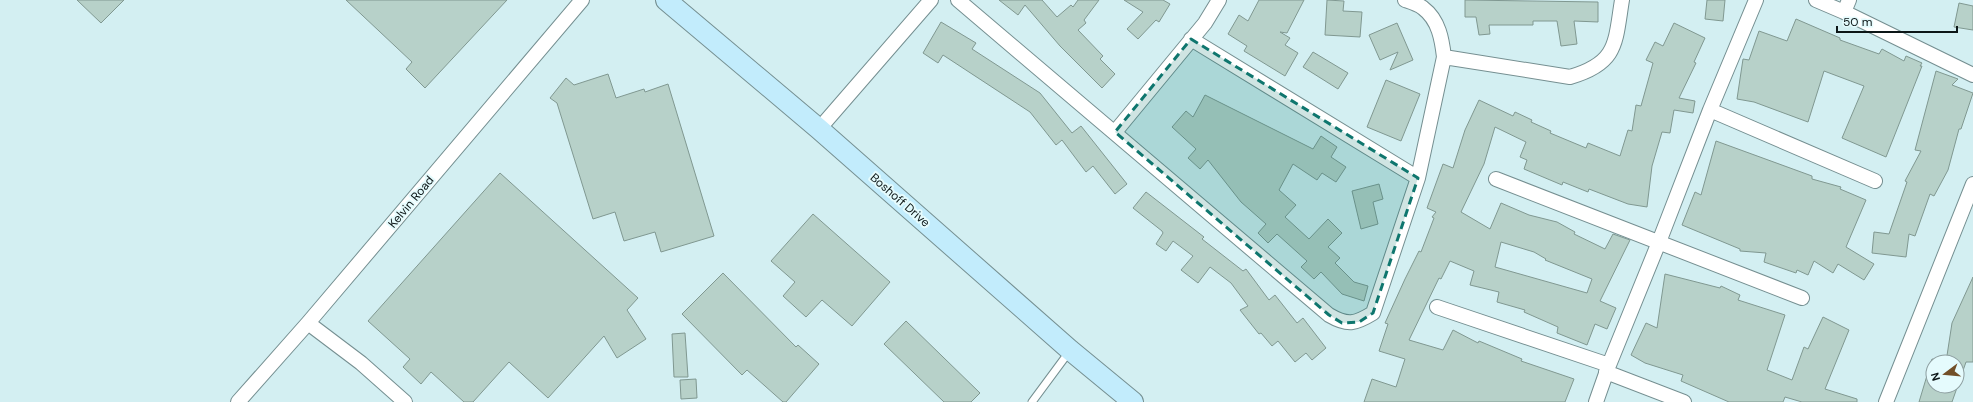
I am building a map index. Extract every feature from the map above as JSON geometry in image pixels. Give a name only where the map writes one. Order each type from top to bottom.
[{"type":"main road","name":"Boshoff Drive","points":[[666,0],[819,130],[1070,350],[1133,402]]},
{"type":"street","name":"Kelvin Road","points":[[238,402],[308,323],[582,0]]},
{"type":"street","points":[[819,130],[931,0]]},
{"type":"street","points":[[958,0],[1329,315],[1342,323],[1359,322],[1373,313],[1418,178],[1444,58],[1441,36],[1434,21],[1423,8],[1405,0]]},
{"type":"street","points":[[1115,132],[1191,40],[1219,0]]},
{"type":"street","points":[[1444,58],[1570,77],[1589,71],[1602,63],[1615,42],[1622,0]]},
{"type":"street","points":[[1596,402],[1607,369],[1659,242],[1710,110],[1756,0]]},
{"type":"street","points":[[1816,0],[1846,6],[1973,75]]},
{"type":"street","points":[[1191,40],[1418,178]]},
{"type":"street","points":[[1710,110],[1875,181]]},
{"type":"street","points":[[1496,179],[1802,298]]},
{"type":"street","points":[[1886,402],[1973,184]]},
{"type":"street","points":[[1437,307],[1607,369],[1684,402]]},
{"type":"street","points":[[308,323],[361,363],[405,402]]},
{"type":"lane","points":[[1034,401],[1070,350]]},
{"type":"highlighted area","points":[[1191,39],[1418,178],[1373,313],[1359,322],[1342,323],[1329,315],[1115,132]]},
{"type":"building","points":[[77,0],[124,0],[101,23]]},
{"type":"building","points":[[346,0],[507,0],[425,88],[406,69],[412,62]]},
{"type":"building","points":[[999,0],[1042,0],[1057,17],[1071,5],[1073,7],[1078,0],[1099,0],[1084,20],[1086,23],[1078,30],[1103,56],[1100,59],[1115,74],[1102,88],[1060,46],[1025,5],[1018,15]]},
{"type":"building","points":[[1124,0],[1163,0],[1170,4],[1159,22],[1156,20],[1138,39],[1127,29],[1143,12]]},
{"type":"building","points":[[1259,0],[1304,0],[1287,33],[1280,32],[1290,38],[1285,45],[1298,53],[1285,76],[1244,51],[1247,46],[1228,34],[1239,15],[1248,21]]},
{"type":"building","points":[[1327,0],[1344,1],[1343,11],[1362,12],[1360,37],[1325,35]]},
{"type":"building","points":[[1465,0],[1598,2],[1598,22],[1574,21],[1577,44],[1561,46],[1557,21],[1533,21],[1533,25],[1489,25],[1490,34],[1479,35],[1476,17],[1465,17]]},
{"type":"building","points":[[1707,0],[1725,0],[1723,21],[1705,19]]},
{"type":"building","points":[[1959,3],[1973,6],[1973,30],[1954,27]]},
{"type":"building","points":[[1796,19],[1840,38],[1840,40],[1879,54],[1882,49],[1904,61],[1906,56],[1922,63],[1886,157],[1842,138],[1864,86],[1824,71],[1808,122],[1754,102],[1737,99],[1743,59],[1749,60],[1759,31],[1787,41]]},
{"type":"building","points":[[941,22],[976,43],[972,49],[1040,93],[1072,133],[1081,126],[1127,184],[1115,194],[1093,166],[1086,172],[1062,140],[1056,145],[1030,112],[943,55],[938,63],[923,53]]},
{"type":"building","points":[[1397,23],[1413,60],[1390,70],[1398,52],[1380,60],[1369,35]]},
{"type":"building","points":[[1674,23],[1705,38],[1694,62],[1696,63],[1679,98],[1695,101],[1693,113],[1674,110],[1670,133],[1662,132],[1652,166],[1647,207],[1628,204],[1589,189],[1588,192],[1563,182],[1562,185],[1524,169],[1527,160],[1520,157],[1526,142],[1495,127],[1484,164],[1461,212],[1490,229],[1501,203],[1529,215],[1557,222],[1575,232],[1574,234],[1605,249],[1613,234],[1630,240],[1600,301],[1616,308],[1607,329],[1595,324],[1587,345],[1557,333],[1558,327],[1524,312],[1525,310],[1497,302],[1499,292],[1470,285],[1474,271],[1450,261],[1441,279],[1439,278],[1409,340],[1443,350],[1453,330],[1478,343],[1479,341],[1522,359],[1521,361],[1574,379],[1565,402],[1364,402],[1372,379],[1396,387],[1405,359],[1379,351],[1388,324],[1385,323],[1419,251],[1421,252],[1434,218],[1432,217],[1436,212],[1427,208],[1443,164],[1453,168],[1465,130],[1479,100],[1513,116],[1515,112],[1532,120],[1531,122],[1551,131],[1550,133],[1586,148],[1588,143],[1620,156],[1628,130],[1632,131],[1636,105],[1641,106],[1653,63],[1646,60],[1655,42],[1663,46]],"holes":[[[1501,242],[1534,252],[1546,259],[1545,260],[1592,279],[1587,293],[1495,267]]]},
{"type":"building","points":[[1313,52],[1348,73],[1338,89],[1303,67]]},
{"type":"building","points":[[1936,71],[1958,79],[1952,85],[1973,93],[1961,129],[1959,129],[1948,170],[1934,196],[1930,194],[1915,236],[1909,234],[1906,257],[1872,253],[1874,232],[1889,234],[1907,182],[1905,181],[1921,151],[1915,150]]},
{"type":"building","points":[[608,74],[616,98],[644,89],[645,92],[668,84],[714,236],[661,252],[655,232],[624,241],[615,212],[593,219],[557,103],[550,98],[566,78],[574,85]]},
{"type":"building","points":[[1386,80],[1420,94],[1401,141],[1367,127]]},
{"type":"building","points":[[1205,95],[1313,149],[1321,136],[1337,147],[1331,157],[1346,167],[1336,182],[1322,173],[1317,180],[1293,164],[1279,190],[1296,205],[1285,217],[1309,239],[1328,219],[1342,233],[1328,247],[1340,258],[1335,263],[1354,282],[1368,286],[1364,301],[1342,294],[1321,272],[1314,279],[1301,267],[1307,261],[1277,234],[1268,243],[1258,233],[1266,224],[1241,202],[1208,160],[1200,169],[1188,158],[1196,149],[1172,127],[1186,111],[1193,117]]},
{"type":"building","points":[[1716,141],[1812,176],[1812,179],[1841,187],[1840,189],[1866,200],[1846,247],[1874,264],[1864,280],[1838,264],[1833,273],[1814,261],[1808,275],[1797,270],[1796,273],[1764,262],[1766,253],[1740,251],[1740,249],[1682,225],[1695,192],[1701,195]]},
{"type":"building","points":[[500,173],[638,298],[627,310],[646,339],[617,358],[604,336],[548,398],[509,362],[473,402],[464,402],[431,372],[421,384],[403,367],[410,359],[368,321]]},
{"type":"building","points":[[1379,184],[1383,199],[1373,202],[1378,224],[1361,229],[1352,191]]},
{"type":"building","points":[[1146,192],[1204,237],[1202,239],[1243,271],[1246,269],[1269,300],[1275,295],[1297,323],[1303,318],[1326,348],[1312,360],[1306,353],[1295,362],[1278,341],[1272,346],[1261,333],[1259,334],[1240,310],[1248,306],[1231,283],[1210,267],[1198,283],[1181,270],[1193,256],[1173,241],[1166,251],[1156,244],[1163,233],[1162,231],[1133,208]]},
{"type":"building","points":[[813,214],[890,282],[852,326],[822,300],[806,317],[783,296],[795,282],[771,261]]},
{"type":"building","points":[[723,273],[796,347],[798,345],[819,364],[786,402],[783,402],[747,370],[742,375],[682,314]]},
{"type":"building","points":[[1665,274],[1720,288],[1721,286],[1740,295],[1738,300],[1785,315],[1767,370],[1792,380],[1804,347],[1808,349],[1823,317],[1849,330],[1825,389],[1857,399],[1857,402],[1802,402],[1785,397],[1783,402],[1729,402],[1681,381],[1683,375],[1645,363],[1631,355],[1646,323],[1657,328]]},
{"type":"building","points":[[1973,277],[1973,362],[1966,362],[1965,365],[1965,354],[1947,354],[1952,323]]},
{"type":"building","points":[[906,321],[980,393],[971,402],[944,402],[884,344]]},
{"type":"building","points":[[685,333],[688,377],[674,377],[672,334]]},
{"type":"building","points":[[696,379],[697,398],[681,399],[680,380]]},
{"type":"building","points":[[1925,382],[1925,394],[1955,394],[1952,402],[1919,402]]}]
